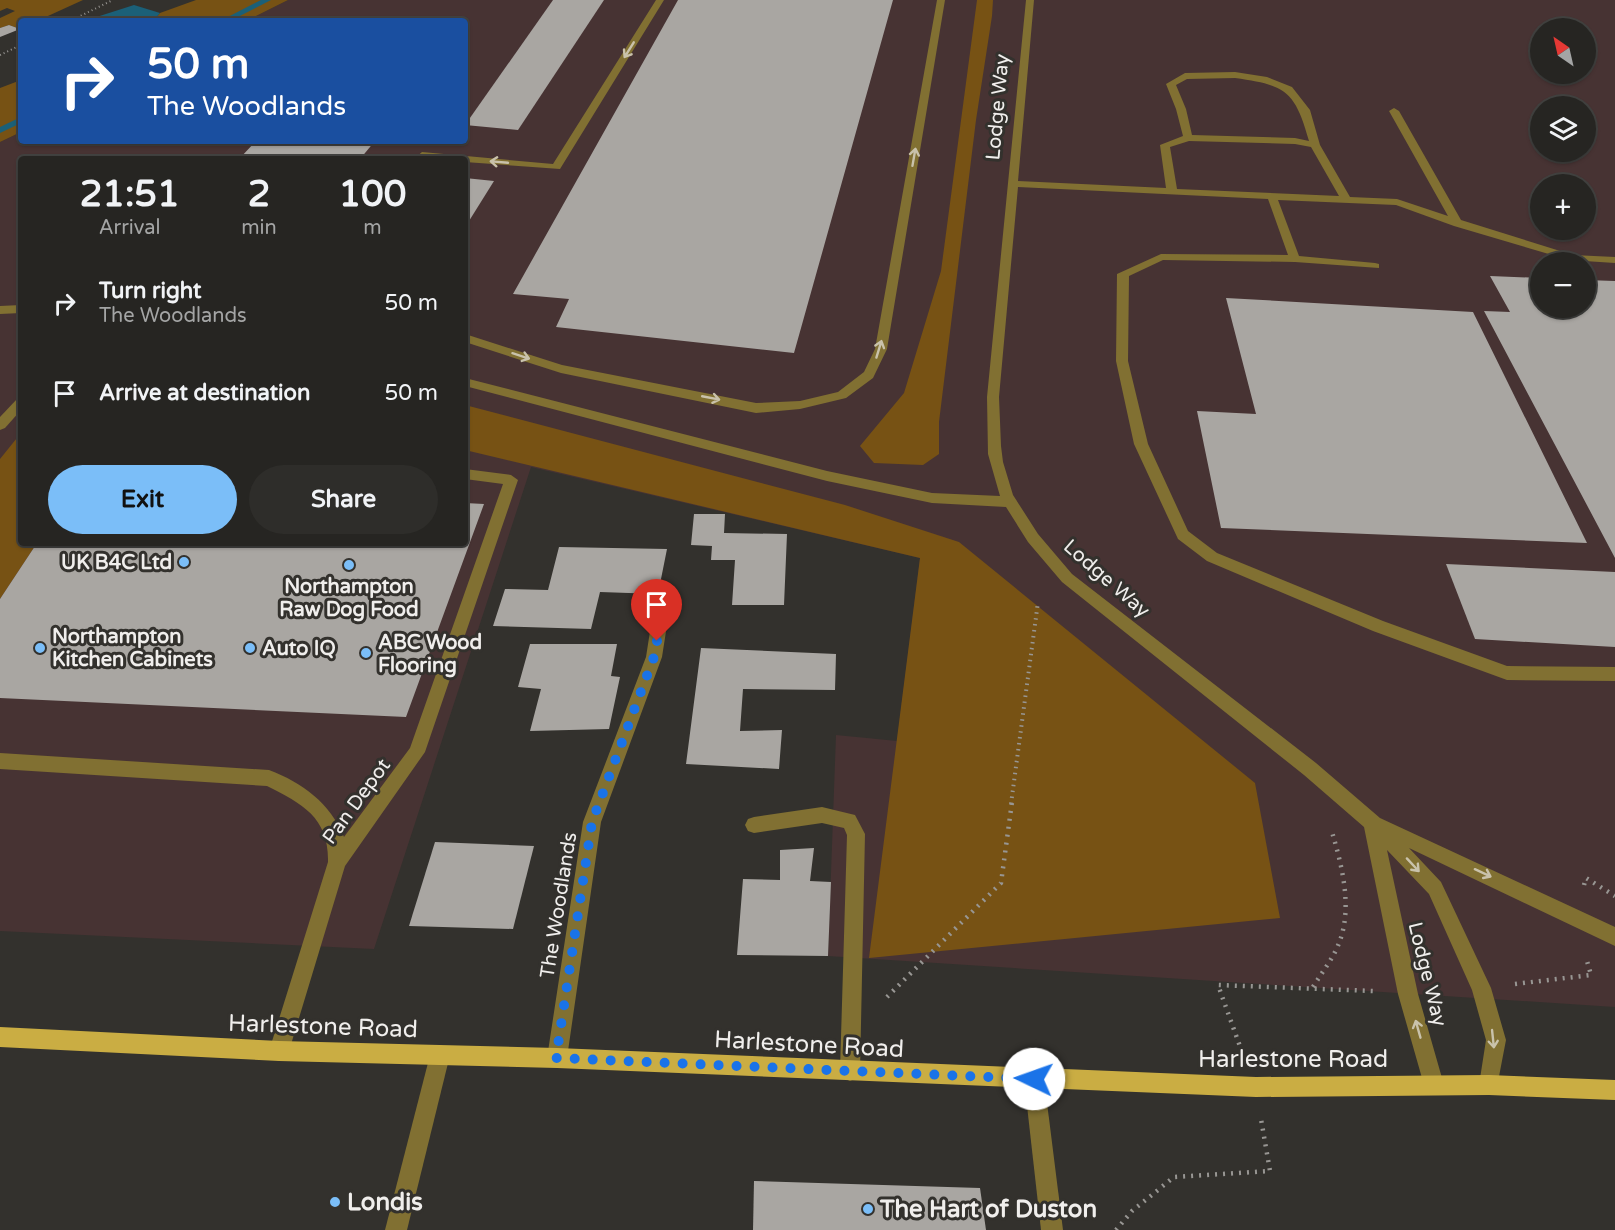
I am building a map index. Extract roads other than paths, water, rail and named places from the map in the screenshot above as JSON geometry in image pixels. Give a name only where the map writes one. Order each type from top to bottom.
[{"type":"main road","name":"Harlestone Road","points":[[0,1037],[279,1051],[556,1058],[1256,1087],[1489,1085],[1615,1090]]},
{"type":"street","points":[[468,159],[556,167],[660,0]]},
{"type":"street","points":[[468,339],[561,369],[756,408],[800,405],[842,395],[869,375],[880,349],[941,0]]},
{"type":"street","name":"Lodge Way","points":[[1030,0],[993,397],[996,461],[1009,502],[1033,540],[1067,578],[1310,769],[1372,822],[1407,993],[1434,1085]]},
{"type":"street","points":[[1188,138],[1181,109],[1171,84],[1185,76],[1235,75],[1264,79],[1290,89],[1305,110],[1315,145],[1346,199]]},
{"type":"street","points":[[1394,111],[1458,224]]},
{"type":"street","points":[[1172,192],[1165,145],[1188,138],[1295,141],[1315,145]]},
{"type":"street","points":[[1012,184],[1397,202],[1458,224],[1573,258],[1615,260]]},
{"type":"street","points":[[1272,197],[1295,259]]},
{"type":"street","points":[[1375,266],[1295,259],[1161,257],[1123,274],[1122,361],[1141,444],[1183,536],[1212,556],[1378,626],[1507,673],[1615,674]]},
{"type":"street","points":[[0,310],[18,309]]},
{"type":"street","points":[[468,383],[827,476],[932,498],[1009,502]]},
{"type":"street","points":[[0,425],[18,405]]},
{"type":"street","name":"Pan Depot","points":[[337,862],[417,752],[511,480],[468,474]]},
{"type":"street","name":"The Woodlands","points":[[556,1058],[592,822],[654,657],[659,625]]},
{"type":"street","name":"Pan Depot","points":[[0,761],[269,778],[295,791],[323,814],[336,838],[337,862]]},
{"type":"street","points":[[754,825],[822,815],[849,821],[856,834],[850,1071]]},
{"type":"street","points":[[1372,822],[1615,936]]},
{"type":"street","points":[[1372,822],[1435,888],[1481,988],[1496,1040],[1489,1085]]},
{"type":"street","points":[[279,1051],[337,862]]},
{"type":"street","points":[[396,1230],[440,1055]]},
{"type":"street","points":[[1034,1079],[1052,1230]]},
{"type":"water","points":[[134,5],[160,13],[156,18],[93,18]]},
{"type":"waterway","points":[[230,18],[267,0]]},
{"type":"waterway","points":[[0,130],[18,121]]},
{"type":"place","name":"UK B4C Ltd","points":[[184,562]]},
{"type":"place","name":"Northampton Raw Dog Food","points":[[349,565]]},
{"type":"place","name":"Northampton Kitchen Cabinets","points":[[40,648]]},
{"type":"place","name":"Auto IQ","points":[[250,648]]},
{"type":"place","name":"ABC Wood Flooring","points":[[366,653]]},
{"type":"place","name":"Londis","points":[[335,1202]]},
{"type":"place","name":"The Hart of Duston","points":[[868,1209]]}]
